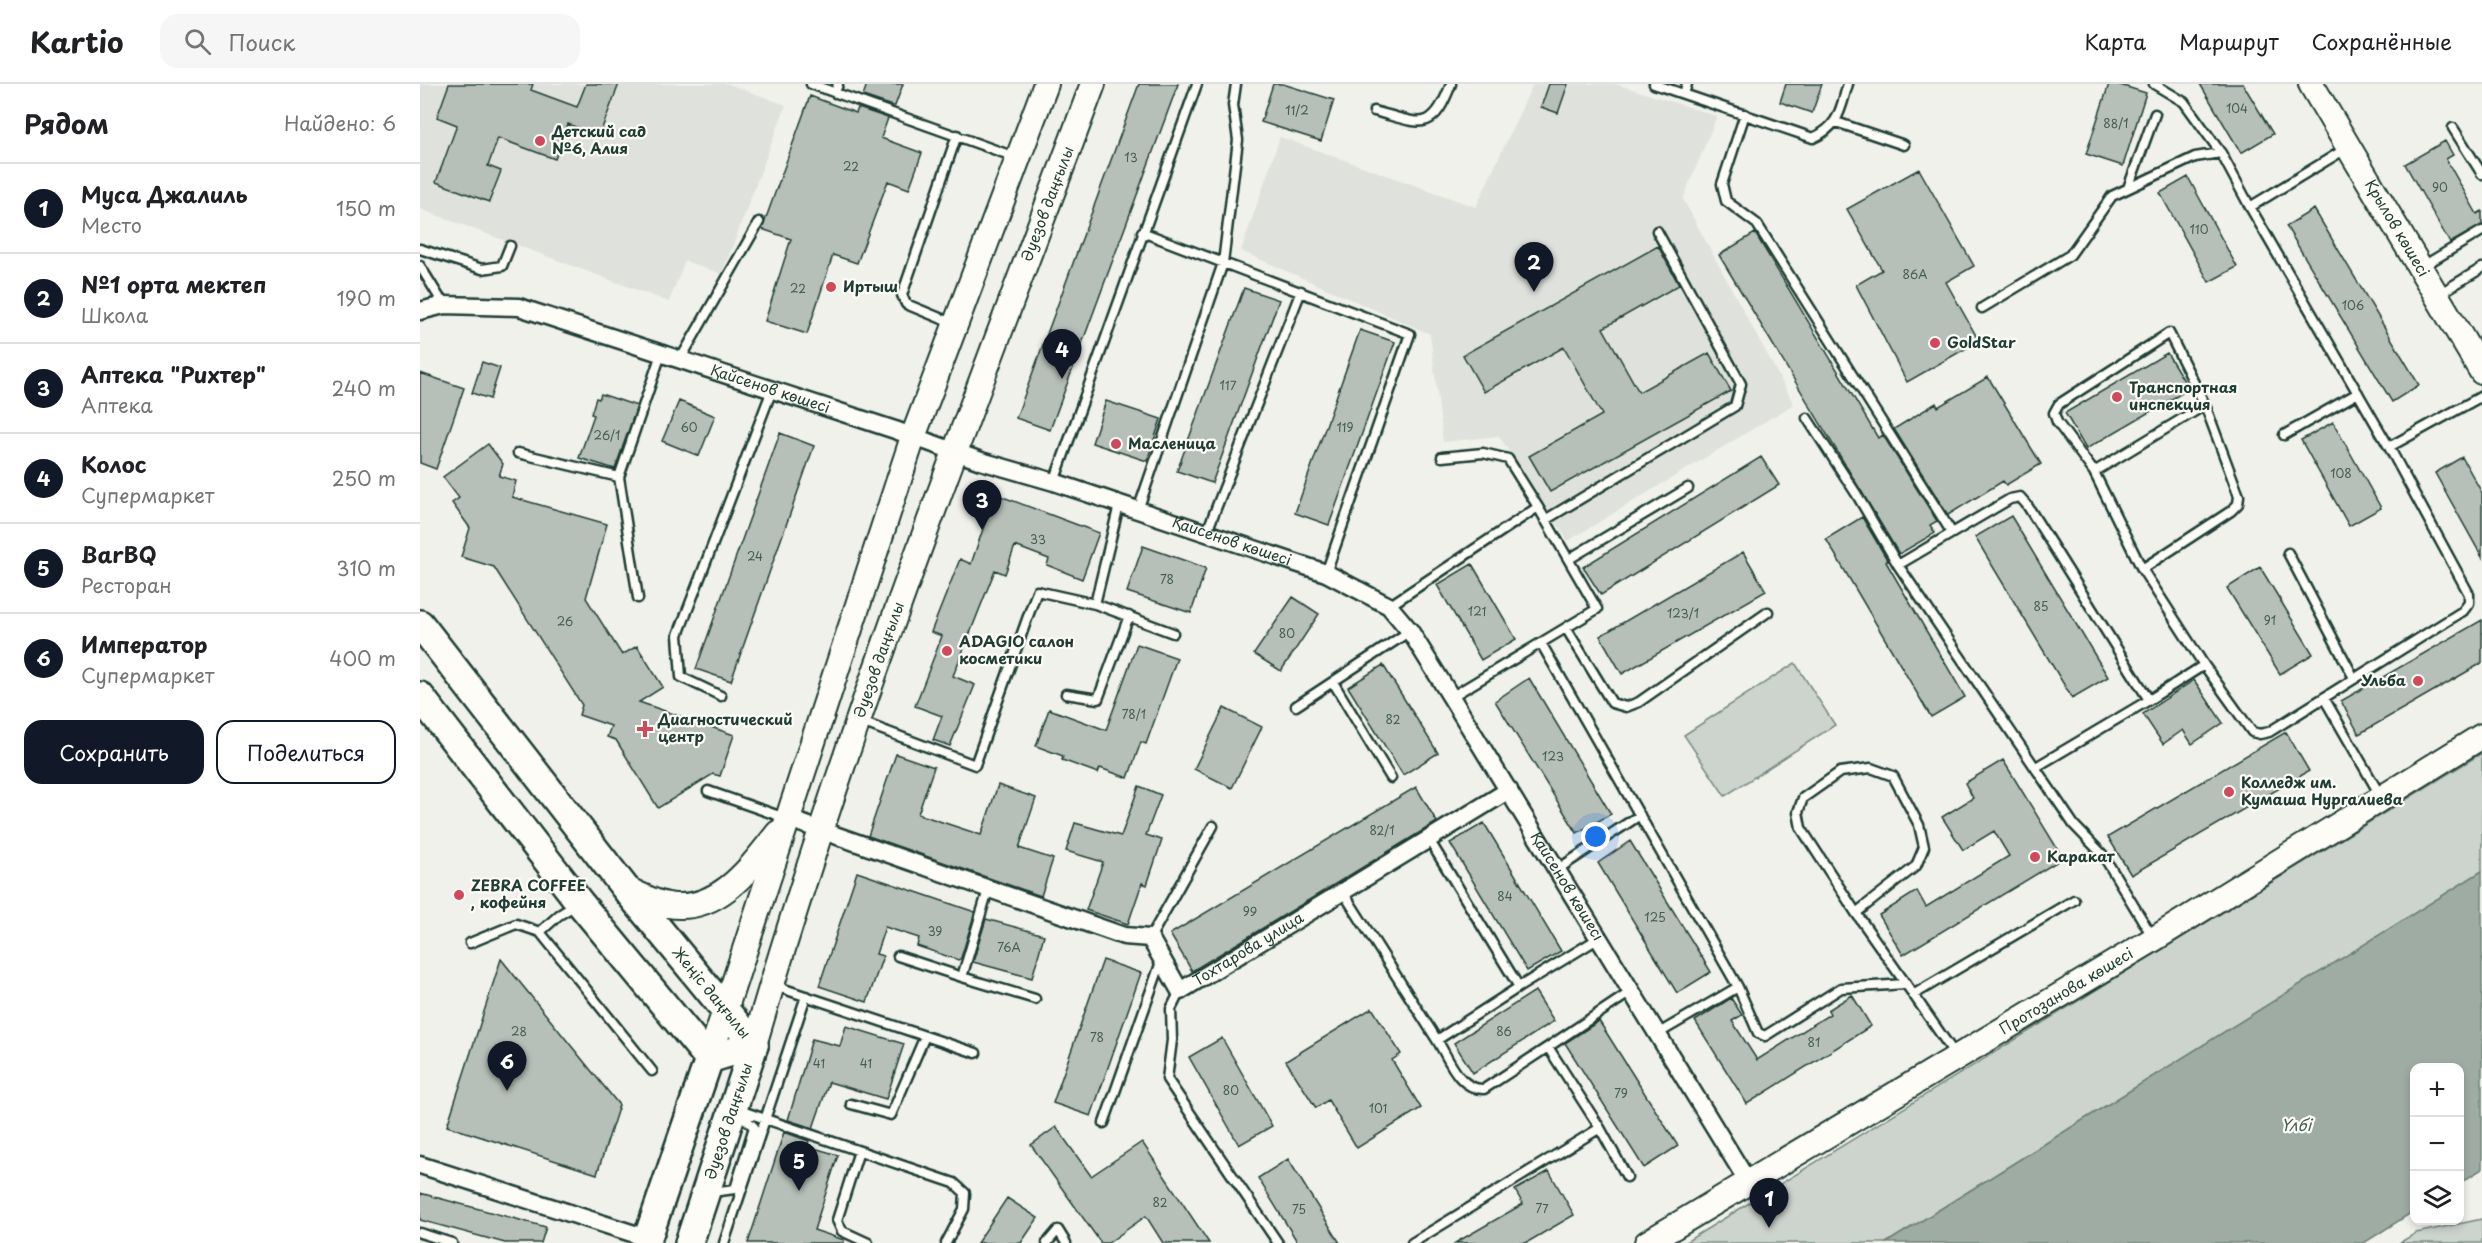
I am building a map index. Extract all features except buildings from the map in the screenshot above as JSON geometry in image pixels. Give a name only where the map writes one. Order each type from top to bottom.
[{"type":"main road","points":[[646,1241],[789,819],[913,437],[1046,84]]},
{"type":"main road","name":"Әуезов даңғылы","points":[[689,1243],[754,1045],[820,831],[954,453],[1093,84]]},
{"type":"main road","name":"Крылов көшесі","points":[[2310,84],[2482,372]]},
{"type":"main road","name":"Жеңіс даңғылы","points":[[420,624],[625,888],[754,1045],[709,1059]]},
{"type":"main road","points":[[420,696],[580,903],[709,1059]]},
{"type":"main road","points":[[816,735],[850,746]]},
{"type":"main road","name":"Протозанова көшесі","points":[[1647,1243],[2154,939],[2482,736]]},
{"type":"main road","points":[[625,888],[667,905],[688,906],[708,900],[743,877],[789,819]]},
{"type":"street","name":"Қайсенов көшесі","points":[[420,311],[444,305],[519,307],[913,437],[954,453],[1054,482],[1326,573],[1389,606],[1410,631],[1659,1033],[1748,1182]]},
{"type":"street","name":"Тохтарова улица","points":[[1150,938],[1180,991],[1509,790]]},
{"type":"street","points":[[789,819],[1124,936],[1150,938]]},
{"type":"street","points":[[420,1165],[646,1241]]},
{"type":"lane","points":[[811,84],[1018,158]]},
{"type":"lane","points":[[835,93],[838,84]]},
{"type":"lane","points":[[1054,482],[1197,84]]},
{"type":"lane","points":[[1137,511],[1223,263],[1238,140],[1233,105],[1236,84]]},
{"type":"lane","points":[[1374,111],[1416,122],[1433,118],[1443,107],[1451,84]]},
{"type":"lane","points":[[1654,84],[1813,138],[1827,132],[1836,122],[1848,84]]},
{"type":"lane","points":[[1684,94],[1687,84]]},
{"type":"lane","points":[[2142,569],[2231,511],[2238,504],[2239,496],[2205,405],[2169,333],[2059,404],[2054,413],[2057,422],[2094,472],[2142,569],[2204,665],[2252,732],[2260,734],[2269,732],[2463,611],[2469,603],[2469,594],[2389,447],[2221,153],[2184,102],[2154,84]]},
{"type":"lane","points":[[1745,114],[1722,184],[1726,201],[1757,224],[1952,532]]},
{"type":"lane","points":[[2128,188],[2155,114]]},
{"type":"lane","points":[[1836,122],[1904,145]]},
{"type":"lane","points":[[2453,128],[2482,174]]},
{"type":"lane","points":[[956,324],[906,304],[902,295],[957,135]]},
{"type":"lane","points":[[2250,207],[2348,148]]},
{"type":"lane","points":[[1982,308],[2070,255],[2112,196],[2195,157],[2221,153]]},
{"type":"lane","points":[[680,360],[759,222]]},
{"type":"lane","points":[[1545,520],[1735,406],[1741,384],[1657,231]]},
{"type":"lane","points":[[2420,267],[2482,231]]},
{"type":"lane","points":[[1142,232],[1410,333],[1326,573]]},
{"type":"lane","points":[[420,249],[482,269],[502,266],[510,246]]},
{"type":"lane","points":[[420,266],[444,305]]},
{"type":"lane","points":[[2436,296],[2482,268]]},
{"type":"lane","points":[[1206,534],[1301,291]]},
{"type":"lane","points":[[638,598],[619,477],[661,354]]},
{"type":"lane","points":[[721,696],[681,677],[678,635],[772,390]]},
{"type":"lane","points":[[2284,435],[2358,393]]},
{"type":"lane","points":[[2389,447],[2482,396]]},
{"type":"lane","points":[[2094,472],[2205,405]]},
{"type":"lane","points":[[1807,418],[1857,495],[1898,566],[2074,825],[2103,855],[2154,939]]},
{"type":"lane","points":[[518,453],[619,477]]},
{"type":"lane","points":[[1442,457],[1483,453],[1508,459],[1597,609],[1451,697]]},
{"type":"lane","points":[[1569,559],[1688,488]]},
{"type":"lane","points":[[1898,566],[2010,499],[2020,497],[2150,700]]},
{"type":"lane","points":[[1095,604],[1119,505]]},
{"type":"lane","points":[[1389,606],[1538,507]]},
{"type":"lane","points":[[2288,553],[2354,678]]},
{"type":"lane","points":[[859,721],[975,765],[1037,591],[1095,604],[1173,633]]},
{"type":"lane","points":[[1566,628],[1612,703],[1626,707],[1640,702],[1768,612]]},
{"type":"lane","points":[[1066,694],[1098,699],[1129,616]]},
{"type":"lane","points":[[1296,706],[1410,631]]},
{"type":"lane","points":[[1541,643],[1738,987],[1758,1033],[1765,1036],[1772,1034],[1841,988],[1906,984]]},
{"type":"lane","points":[[2036,767],[2150,700],[2204,665]]},
{"type":"lane","points":[[1333,682],[1391,778]]},
{"type":"lane","points":[[2324,698],[2382,798]]},
{"type":"lane","points":[[1856,913],[1916,866],[1924,847],[1919,825],[1893,776],[1871,768],[1840,772],[1803,798],[1798,812],[1802,828],[1856,913],[1957,1058]]},
{"type":"lane","points":[[708,791],[789,819]]},
{"type":"lane","points":[[1558,869],[1640,816]]},
{"type":"lane","points":[[1150,938],[1213,826]]},
{"type":"lane","points":[[1428,838],[1519,987]]},
{"type":"lane","points":[[962,977],[988,890]]},
{"type":"lane","points":[[1343,892],[1464,1084],[1474,1089],[1484,1089],[1632,991]]},
{"type":"lane","points":[[1913,994],[2074,900]]},
{"type":"lane","points":[[540,932],[559,915],[580,903]]},
{"type":"lane","points":[[470,944],[516,924],[540,932],[652,1071]]},
{"type":"lane","points":[[1437,1040],[1600,938]]},
{"type":"lane","points":[[898,956],[1035,999]]},
{"type":"lane","points":[[1104,1123],[1162,959]]},
{"type":"lane","points":[[771,985],[976,1053]]},
{"type":"lane","points":[[1659,1033],[1738,987]]},
{"type":"lane","points":[[1180,991],[1171,1009],[1172,1040],[1167,1078],[1278,1243]]},
{"type":"lane","points":[[724,1243],[806,996]]},
{"type":"lane","points":[[851,1104],[891,1115],[926,1036]]},
{"type":"lane","points":[[1548,1047],[1600,1128],[1627,1177]]},
{"type":"lane","points":[[733,1108],[954,1183],[965,1193],[964,1209],[946,1243]]},
{"type":"lane","points":[[1412,1243],[1600,1128]]},
{"type":"lane","points":[[859,1151],[837,1220],[842,1231],[868,1243]]},
{"type":"lane","points":[[1047,1243],[1058,1230],[1066,1243]]},
{"type":"lane","points":[[420,1233],[452,1243]]},
{"type":"shaded area","points":[[420,84],[729,84],[786,105],[722,274],[685,261],[669,302],[420,209]]},
{"type":"shaded area","points":[[1533,84],[1616,84],[1717,116],[1683,199],[1794,404],[1568,541],[1499,436],[1443,442],[1430,334],[1241,251],[1280,137],[1476,207]]},
{"type":"shaded area","points":[[1795,663],[1835,725],[1725,796],[1684,735]]},
{"type":"shaded area","points":[[2482,753],[2482,871],[1886,1243],[1684,1243]]},
{"type":"shaded area","points":[[2482,1219],[2482,1243],[2399,1243],[2416,1233],[2464,1225],[2464,1223]]},
{"type":"water","name":"Үлбі","points":[[2482,871],[2482,1169],[2464,1180],[2464,1063],[2410,1063],[2410,1214],[2364,1243],[1886,1243]]},
{"type":"place","name":"Детский сад №6, Алия","points":[[540,141]]},
{"type":"place","name":"Иртыш","points":[[831,287]]},
{"type":"place","name":"№1 орта мектеп","points":[[1534,292]]},
{"type":"place","name":"GoldStar","points":[[1935,343]]},
{"type":"place","name":"Колос","points":[[1062,379]]},
{"type":"place","name":"Транспортная инспекция","points":[[2117,397]]},
{"type":"place","name":"Масленица","points":[[1116,444]]},
{"type":"place","name":"Аптека \"Рихтер\"","points":[[982,530]]},
{"type":"place","name":"ADAGIO салон косметики","points":[[947,651]]},
{"type":"place","name":"Ульба","points":[[2418,681]]},
{"type":"place","name":"Диагностический центр","points":[[645,729]]},
{"type":"place","name":"Колледж им. Кумаша Нургалиева","points":[[2229,792]]},
{"type":"place","name":"Каракат","points":[[2035,857]]},
{"type":"place","name":"ZEBRA COFFEE , кофейня","points":[[459,895]]},
{"type":"place","name":"Император","points":[[507,1091]]},
{"type":"place","name":"BarBQ","points":[[799,1191]]},
{"type":"place","name":"Муса Джалиль","points":[[1769,1228]]}]
